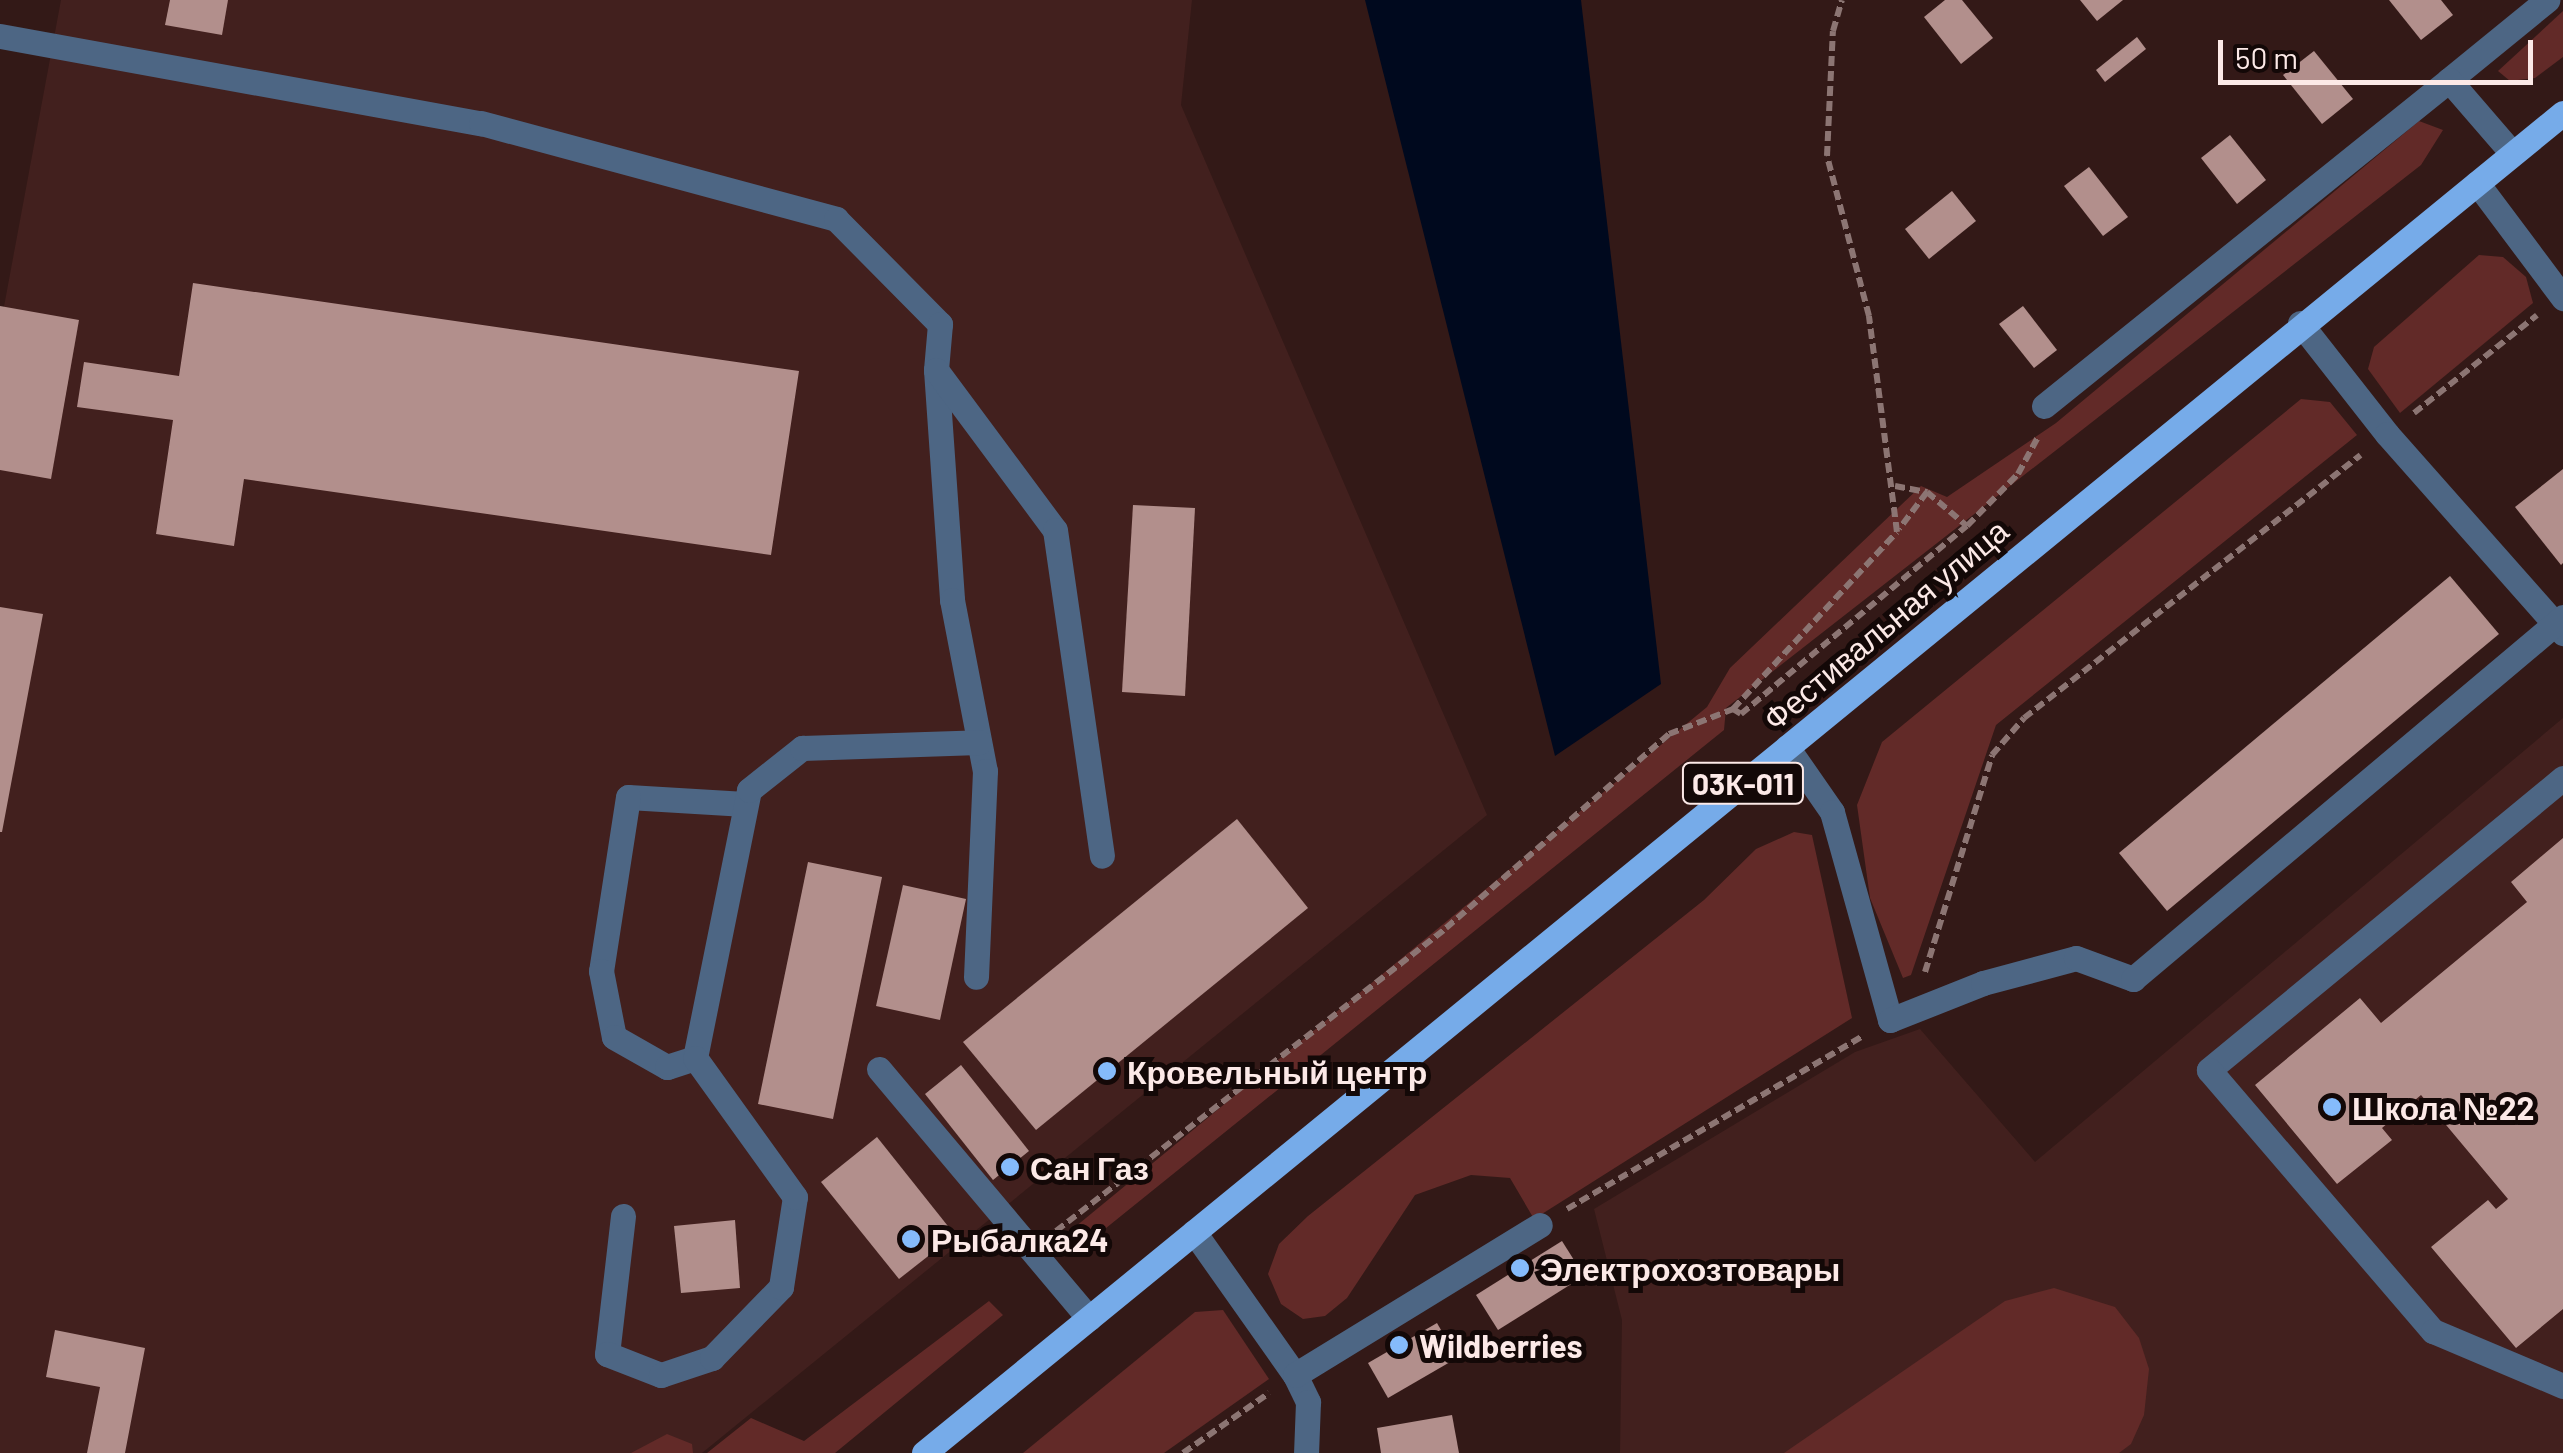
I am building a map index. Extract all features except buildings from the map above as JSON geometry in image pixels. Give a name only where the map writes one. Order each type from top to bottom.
[{"type":"main road","name":"Фестивальная улица","points":[[924,1453],[2300,323],[2563,113]]},
{"type":"street","points":[[2044,406],[2547,0]]},
{"type":"street","points":[[0,36],[481,124],[836,219],[940,324],[936,370],[952,600],[985,771],[976,977]]},
{"type":"street","points":[[2449,80],[2512,153]]},
{"type":"street","points":[[2476,183],[2562,296]]},
{"type":"street","points":[[1787,747],[1832,812],[1890,1020],[1983,983],[2076,958],[2132,979],[2560,625],[2387,434],[2300,323]]},
{"type":"street","points":[[936,370],[1055,530],[1102,856]]},
{"type":"street","points":[[623,1216],[607,1354],[661,1375],[712,1358],[782,1288],[795,1197],[696,1058],[749,790],[802,748],[979,742]]},
{"type":"street","points":[[2563,778],[2209,1070],[2433,1331],[2563,1386]]},
{"type":"street","points":[[696,1058],[667,1067],[614,1036],[601,971],[628,797],[746,804]]},
{"type":"street","points":[[880,1069],[1089,1318]]},
{"type":"street","points":[[1295,1375],[1540,1225]]},
{"type":"street","points":[[1194,1232],[1295,1375],[1308,1402],[1306,1453]]},
{"type":"path","points":[[1842,0],[1833,31],[1827,156],[1869,316],[1895,486],[1897,532]]},
{"type":"path","points":[[1540,1225],[1890,1020],[1920,988],[1992,756],[2024,718],[2562,296]]},
{"type":"path","points":[[1895,486],[1926,492],[1966,526]]},
{"type":"path","points":[[1031,1250],[1446,928],[1668,734],[1733,709],[1897,532],[1926,492]]},
{"type":"path","points":[[1183,1453],[1295,1375]]},
{"type":"shaded area","points":[[61,0],[1192,0],[1181,105],[1487,815],[702,1453],[0,1453],[0,328]]},
{"type":"shaded area","points":[[2563,11],[2563,57],[2535,78],[2510,81],[2498,71]]},
{"type":"shaded area","points":[[2419,121],[2443,130],[2421,165],[1726,708],[1724,730],[1085,1245],[1075,1227],[1707,707],[1730,668],[1921,486],[1947,497],[2056,423]]},
{"type":"shaded area","points":[[2479,255],[2503,257],[2526,277],[2533,303],[2400,413],[2368,369],[2374,347]]},
{"type":"shaded area","points":[[2301,399],[2330,402],[2357,435],[1996,725],[1911,975],[1903,978],[1870,898],[1857,805],[1882,742]]},
{"type":"shaded area","name":"Школа №22","points":[[2563,718],[2563,1453],[1620,1453],[1622,1320],[1594,1209],[1855,1052],[1920,1029],[2035,1162]]},
{"type":"shaded area","points":[[1794,832],[1812,835],[1852,1018],[1534,1219],[1510,1178],[1471,1175],[1415,1195],[1347,1298],[1325,1316],[1303,1319],[1281,1304],[1268,1274],[1279,1244],[1308,1216],[1704,900],[1756,849]]},
{"type":"shaded area","points":[[2054,1288],[2115,1307],[2139,1338],[2149,1369],[2144,1415],[2131,1444],[2119,1453],[1784,1453],[2005,1301]]},
{"type":"shaded area","points":[[989,1301],[1003,1315],[835,1453],[707,1453],[751,1418],[804,1441]]},
{"type":"shaded area","points":[[1223,1310],[1269,1379],[1164,1453],[1023,1453],[1195,1312]]},
{"type":"shaded area","points":[[667,1434],[692,1444],[693,1453],[631,1453]]},
{"type":"water","points":[[1365,0],[1581,0],[1661,684],[1555,756]]},
{"type":"place","name":"Кровельный центр","points":[[1107,1071]]},
{"type":"place","name":"Школа №22","points":[[2332,1107]]},
{"type":"place","name":"Сан Газ","points":[[1010,1167]]},
{"type":"place","name":"Рыбалка24","points":[[911,1239]]},
{"type":"place","name":"Электрохозтовары","points":[[1520,1268]]},
{"type":"place","name":"Wildberries","points":[[1399,1345]]}]
